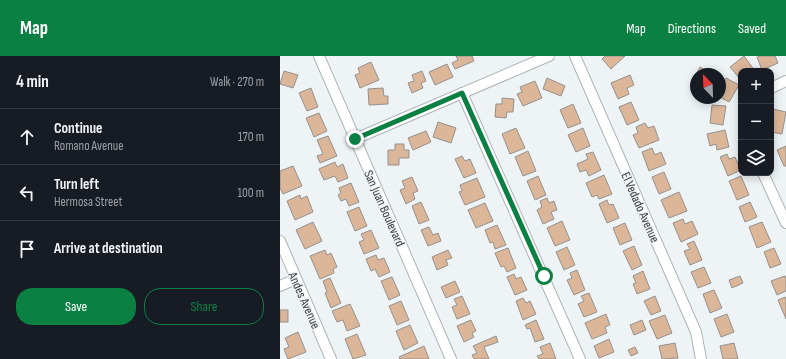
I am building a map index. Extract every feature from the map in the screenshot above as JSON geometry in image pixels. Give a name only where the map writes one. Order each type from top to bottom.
[{"type":"street","name":"San Juan Boulevard","points":[[319,56],[451,359]]},
{"type":"street","points":[[355,139],[549,56]]},
{"type":"street","name":"El Vedado Avenue","points":[[575,56],[696,332],[701,359]]},
{"type":"street","points":[[774,87],[786,81]]},
{"type":"street","points":[[462,93],[580,359]]},
{"type":"street","points":[[764,176],[786,223]]},
{"type":"street","name":"Andes Avenue","points":[[280,241],[331,359]]},
{"type":"street","points":[[280,286],[296,279]]},
{"type":"building","points":[[456,56],[472,56],[474,61],[455,69],[452,63],[458,60]]},
{"type":"building","points":[[605,56],[625,56],[611,69],[602,59]]},
{"type":"building","points":[[744,56],[753,68],[738,68],[738,76],[730,67]]},
{"type":"building","points":[[775,56],[778,63],[767,68],[761,68],[757,57]]},
{"type":"building","points":[[371,62],[379,80],[360,88],[355,75],[360,73],[358,68]]},
{"type":"building","points":[[447,64],[453,77],[435,85],[429,72]]},
{"type":"building","points":[[284,71],[298,75],[293,88],[280,84]]},
{"type":"building","points":[[422,71],[426,81],[421,83],[423,88],[412,93],[408,83],[414,81],[412,75]]},
{"type":"building","points":[[630,75],[634,85],[627,88],[629,94],[618,99],[611,83]]},
{"type":"building","points":[[547,78],[565,86],[561,96],[543,89]]},
{"type":"building","points":[[726,78],[738,84],[729,102],[726,100]]},
{"type":"building","points":[[535,81],[542,98],[523,106],[517,94],[522,92],[520,87]]},
{"type":"building","points":[[311,88],[318,107],[307,111],[299,93]]},
{"type":"building","points":[[383,88],[384,96],[388,96],[388,104],[369,105],[368,89]]},
{"type":"building","points":[[502,98],[514,99],[513,112],[507,112],[506,118],[495,117],[496,104],[502,104]]},
{"type":"building","points":[[631,102],[639,120],[627,125],[619,107]]},
{"type":"building","points":[[573,104],[581,123],[568,128],[560,110]]},
{"type":"building","points":[[712,105],[726,106],[723,125],[710,123]]},
{"type":"building","points":[[774,109],[786,112],[782,134],[774,133]]},
{"type":"building","points":[[319,113],[327,131],[314,137],[306,118]]},
{"type":"building","points":[[438,122],[456,128],[451,143],[433,137]]},
{"type":"building","points":[[645,123],[648,128],[654,126],[659,140],[639,148],[633,135],[638,133],[636,127]]},
{"type":"building","points":[[516,128],[525,148],[510,154],[502,134]]},
{"type":"building","points":[[583,128],[590,146],[576,152],[568,135]]},
{"type":"building","points":[[725,130],[729,147],[717,150],[716,144],[710,146],[707,134]]},
{"type":"building","points":[[426,131],[431,142],[413,150],[408,138]]},
{"type":"building","points":[[328,136],[337,156],[320,163],[317,156],[323,154],[317,140]]},
{"type":"building","points":[[395,144],[404,144],[404,150],[409,150],[409,158],[399,158],[399,165],[388,165],[388,150],[395,150]]},
{"type":"building","points":[[786,146],[786,166],[784,166],[777,150]]},
{"type":"building","points":[[652,148],[655,155],[661,152],[666,164],[649,171],[642,152]]},
{"type":"building","points":[[528,151],[536,171],[523,176],[515,157]]},
{"type":"building","points":[[593,152],[601,170],[589,176],[586,170],[580,172],[577,164],[588,159],[586,154]]},
{"type":"building","points":[[727,154],[729,159],[735,157],[738,164],[738,171],[728,176],[720,157]]},
{"type":"building","points":[[462,156],[465,161],[470,159],[476,173],[464,178],[455,159]]},
{"type":"building","points":[[335,162],[337,167],[343,164],[348,178],[338,182],[335,176],[324,180],[319,169]]},
{"type":"building","points":[[293,166],[302,186],[283,194],[280,188],[280,171]]},
{"type":"building","points":[[664,172],[671,189],[659,194],[652,177]]},
{"type":"building","points":[[604,175],[612,194],[599,199],[597,195],[592,197],[586,183]]},
{"type":"building","points":[[538,176],[546,195],[535,200],[527,181]]},
{"type":"building","points":[[741,176],[749,195],[737,200],[729,181]]},
{"type":"building","points":[[412,177],[418,191],[413,193],[415,199],[406,204],[400,190],[405,188],[402,181]]},
{"type":"building","points":[[477,178],[485,197],[465,205],[459,192],[462,191],[460,185]]},
{"type":"building","points":[[351,183],[359,202],[349,206],[346,199],[341,201],[338,195],[341,193],[339,188]]},
{"type":"building","points":[[679,192],[687,211],[669,218],[661,200]]},
{"type":"building","points":[[300,195],[301,199],[307,196],[313,212],[295,220],[287,201]]},
{"type":"building","points":[[547,198],[549,203],[554,201],[557,210],[551,212],[554,219],[543,224],[537,210],[542,207],[540,201]]},
{"type":"building","points":[[607,200],[609,205],[613,204],[619,218],[607,223],[599,204]]},
{"type":"building","points":[[421,202],[429,220],[419,224],[412,206]]},
{"type":"building","points":[[750,202],[757,217],[745,222],[739,207]]},
{"type":"building","points":[[485,203],[493,221],[476,228],[468,210]]},
{"type":"building","points":[[359,207],[367,226],[355,231],[347,212]]},
{"type":"building","points":[[683,219],[685,224],[692,221],[698,234],[681,242],[673,223]]},
{"type":"building","points":[[562,221],[570,240],[555,246],[547,228]]},
{"type":"building","points":[[313,222],[322,241],[305,249],[296,230]]},
{"type":"building","points":[[762,222],[771,242],[757,248],[749,227]]},
{"type":"building","points":[[625,223],[632,240],[620,245],[613,228]]},
{"type":"building","points":[[497,225],[506,245],[495,249],[493,242],[490,243],[485,230]]},
{"type":"building","points":[[429,227],[433,235],[438,233],[441,241],[428,246],[421,230]]},
{"type":"building","points":[[371,230],[379,248],[364,254],[359,242],[364,240],[361,234]]},
{"type":"building","points":[[694,241],[702,260],[690,265],[684,251],[690,249],[687,244]]},
{"type":"building","points":[[634,246],[642,265],[632,270],[623,251]]},
{"type":"building","points":[[567,247],[575,265],[564,270],[556,252]]},
{"type":"building","points":[[508,248],[516,268],[507,272],[504,266],[501,267],[495,253]]},
{"type":"building","points":[[774,248],[781,264],[770,268],[764,252]]},
{"type":"building","points":[[325,250],[327,255],[331,253],[337,267],[333,269],[334,273],[320,279],[310,256]]},
{"type":"building","points":[[448,250],[452,258],[446,260],[448,265],[437,270],[432,257]]},
{"type":"building","points":[[376,255],[378,260],[384,258],[390,272],[379,277],[375,269],[371,271],[366,259]]},
{"type":"building","points":[[704,267],[711,283],[698,288],[691,272]]},
{"type":"building","points":[[577,270],[585,290],[574,295],[567,280],[572,278],[570,273]]},
{"type":"building","points":[[643,271],[650,289],[637,294],[633,284],[636,283],[633,276]]},
{"type":"building","points":[[514,274],[516,279],[521,277],[527,290],[515,295],[507,277]]},
{"type":"building","points":[[740,276],[743,283],[732,288],[729,280]]},
{"type":"building","points":[[785,276],[786,291],[777,295],[771,281]]},
{"type":"building","points":[[392,277],[400,295],[389,300],[381,281]]},
{"type":"building","points":[[330,278],[341,303],[331,308],[325,293],[327,292],[323,281]]},
{"type":"building","points":[[455,281],[460,292],[446,298],[441,287]]},
{"type":"building","points":[[714,290],[722,308],[710,313],[703,294]]},
{"type":"building","points":[[589,293],[597,312],[584,317],[578,304],[584,301],[581,296]]},
{"type":"building","points":[[462,296],[470,314],[457,319],[452,307],[457,305],[454,299]]},
{"type":"building","points":[[655,296],[661,311],[651,315],[644,301]]},
{"type":"building","points":[[785,297],[786,299],[786,319],[778,300]]},
{"type":"building","points":[[523,298],[526,303],[530,301],[536,314],[523,320],[516,301]]},
{"type":"building","points":[[401,301],[409,320],[397,325],[389,306]]},
{"type":"building","points":[[350,304],[360,326],[347,331],[343,320],[337,322],[332,311]]},
{"type":"building","points":[[280,310],[288,310],[288,322],[280,322]]},
{"type":"building","points":[[606,314],[610,325],[605,327],[607,333],[592,339],[585,323]]},
{"type":"building","points":[[727,314],[734,332],[721,337],[714,319]]},
{"type":"building","points":[[665,315],[672,333],[657,339],[649,321]]},
{"type":"building","points":[[471,320],[476,331],[472,333],[474,337],[464,342],[457,326]]},
{"type":"building","points":[[536,320],[544,339],[535,342],[530,328],[527,329],[525,325]]},
{"type":"building","points":[[642,320],[646,330],[634,335],[630,325]]},
{"type":"building","points":[[410,325],[418,343],[404,350],[396,331]]},
{"type":"building","points":[[298,332],[306,352],[288,359],[284,349],[289,347],[285,338]]},
{"type":"building","points":[[357,334],[366,355],[353,359],[345,339]]},
{"type":"building","points":[[496,336],[498,342],[484,347],[489,359],[474,359],[472,355],[477,353],[473,346]]},
{"type":"building","points":[[609,339],[614,352],[599,358],[594,346]]},
{"type":"building","points":[[550,343],[556,359],[539,359],[537,356],[543,354],[540,347]]},
{"type":"building","points":[[675,343],[678,358],[662,359],[659,346]]},
{"type":"building","points":[[734,343],[738,359],[723,359],[720,346]]},
{"type":"building","points":[[424,346],[429,359],[400,359],[399,357]]},
{"type":"building","points":[[635,347],[638,353],[631,356],[628,350]]},
{"type":"route","points":[[355,139],[462,93],[544,276]]}]
